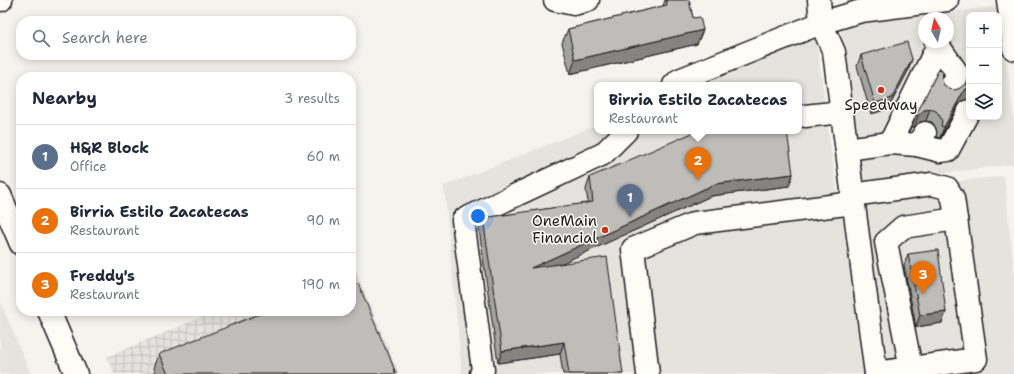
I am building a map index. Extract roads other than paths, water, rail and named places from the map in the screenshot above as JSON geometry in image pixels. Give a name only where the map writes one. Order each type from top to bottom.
[{"type":"street","points":[[555,0],[574,4],[588,0]]},
{"type":"street","points":[[648,374],[633,250],[695,224],[853,199],[932,184],[947,188],[953,198],[976,359],[876,373],[853,199],[847,149],[834,52],[821,23],[819,0]]},
{"type":"street","points":[[677,82],[821,23],[861,11],[926,10],[947,0]]},
{"type":"street","points":[[1008,0],[1014,49]]},
{"type":"street","points":[[890,143],[935,48]]},
{"type":"street","points":[[939,48],[959,83]]},
{"type":"street","points":[[805,116],[842,112]]},
{"type":"street","points":[[847,149],[921,139],[941,151],[948,150],[966,117]]},
{"type":"street","points":[[481,374],[483,370],[462,220],[603,154],[623,134]]},
{"type":"street","points":[[0,195],[16,232]]},
{"type":"street","points":[[911,368],[886,242],[903,227],[956,219]]},
{"type":"street","points":[[51,316],[76,374]]},
{"type":"place","name":"Speedway","points":[[881,90]]},
{"type":"place","name":"Birria Estilo Zacatecas","points":[[698,180]]},
{"type":"place","name":"H&R Block","points":[[630,217]]},
{"type":"place","name":"OneMain Financial","points":[[605,230]]},
{"type":"place","name":"Freddy's","points":[[923,294]]}]
